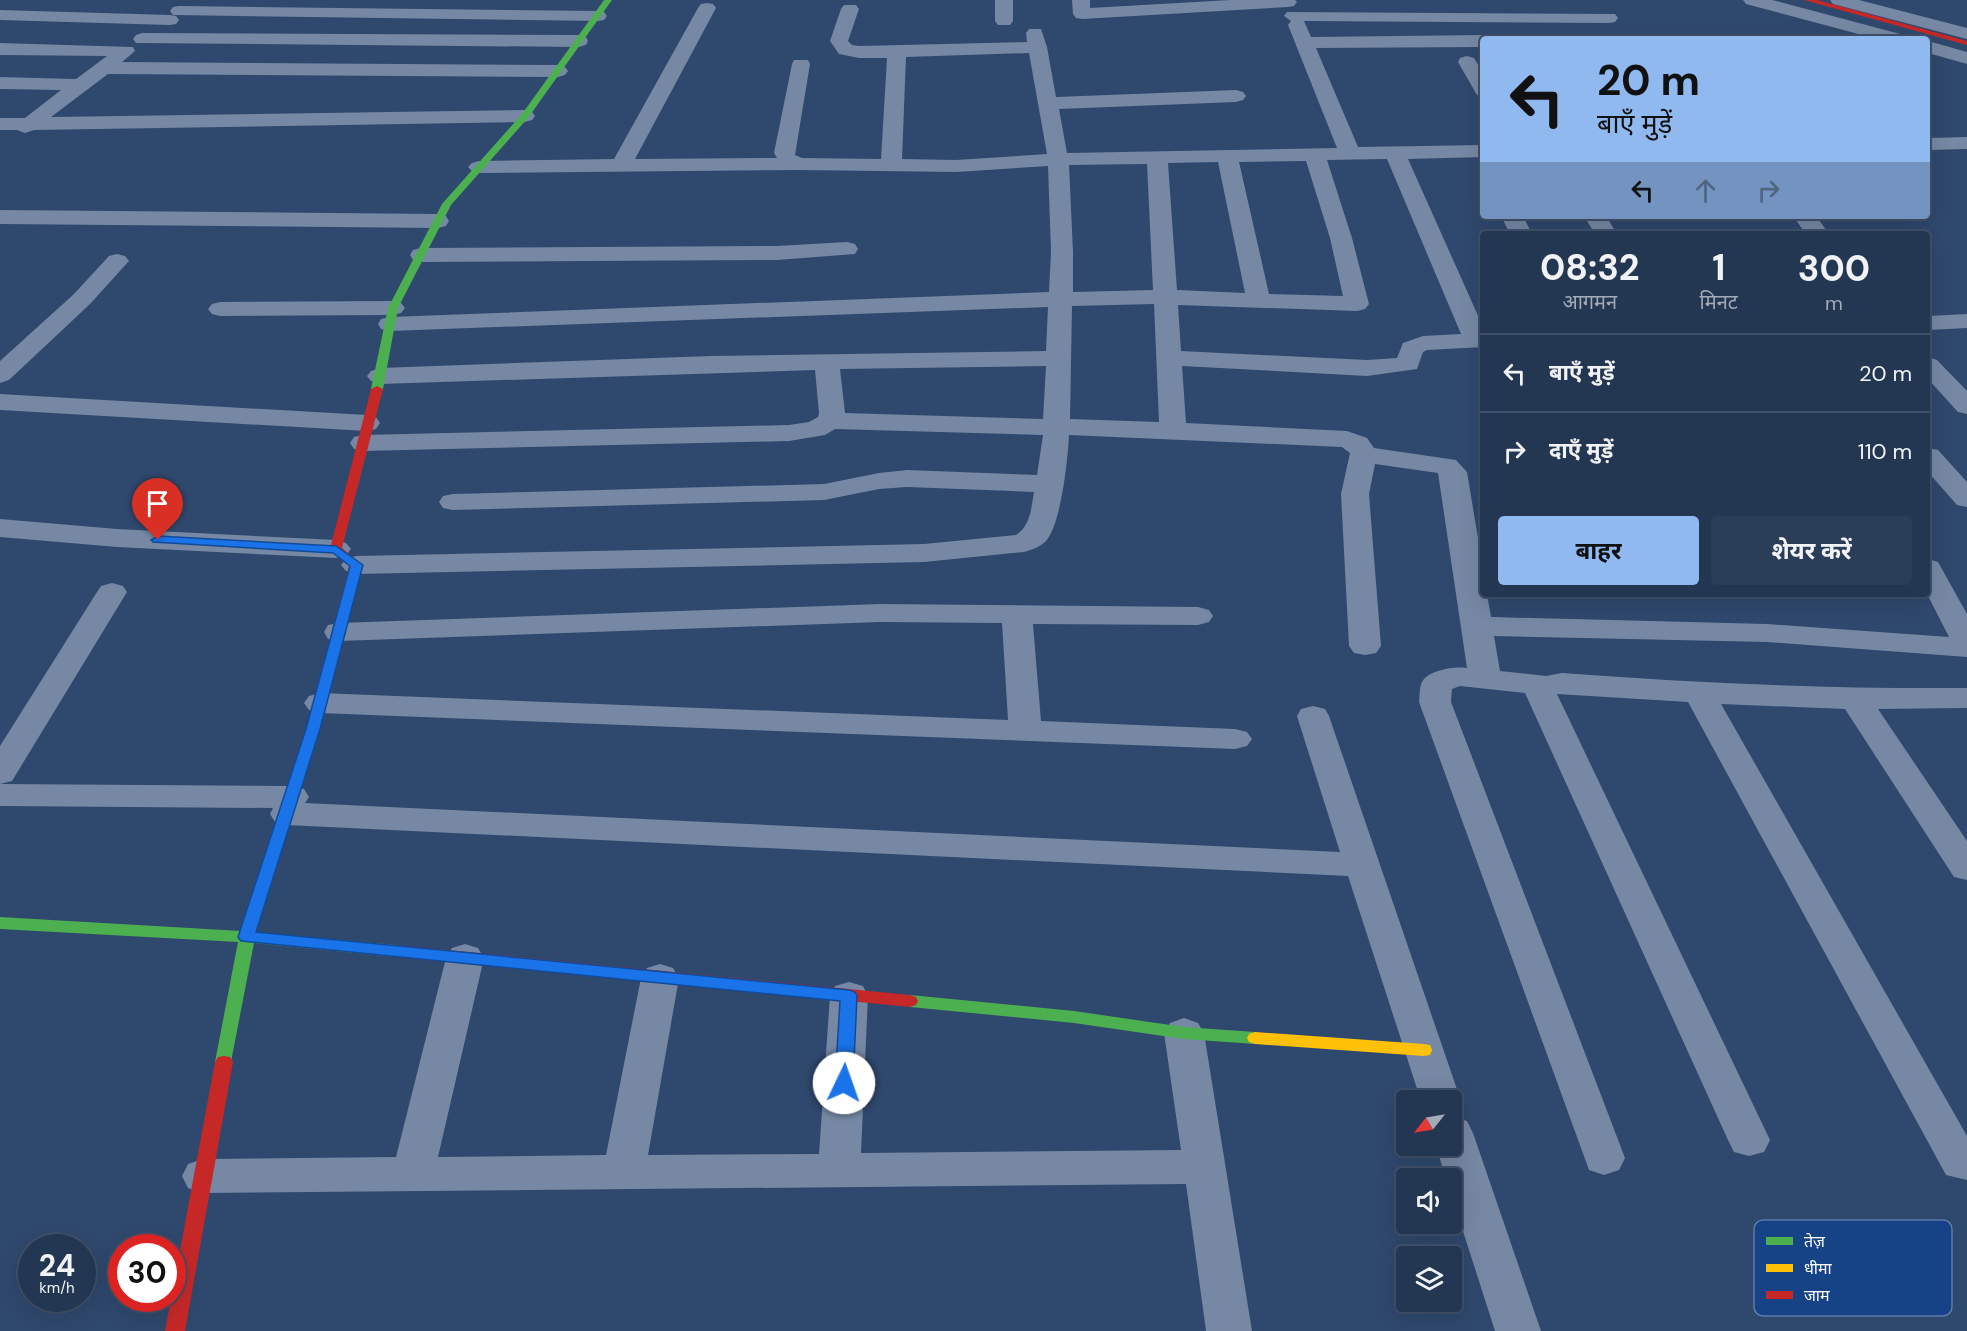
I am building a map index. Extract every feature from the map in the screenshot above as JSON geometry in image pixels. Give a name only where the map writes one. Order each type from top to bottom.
[{"type":"street","points":[[175,1331],[246,937],[290,806],[339,632],[346,557],[365,433],[392,316],[447,204],[525,116],[608,0]]},
{"type":"street","points":[[1004,21],[1005,0]]},
{"type":"street","points":[[1081,0],[1082,14],[1168,4],[1290,6],[1609,18]]},
{"type":"street","points":[[1752,0],[1887,36]]},
{"type":"street","points":[[1781,0],[1916,36]]},
{"type":"street","points":[[1808,0],[1967,43]]},
{"type":"street","points":[[1839,0],[1967,34]]},
{"type":"street","points":[[1290,6],[1350,154]]},
{"type":"street","points":[[621,165],[707,8]]},
{"type":"street","points":[[5,536],[346,557],[924,553],[1024,543],[1036,535],[1044,518],[1057,428],[1062,252],[1058,159],[1036,40],[897,52],[846,50],[839,41],[850,9]]},
{"type":"street","points":[[0,15],[181,10],[598,16]]},
{"type":"street","points":[[0,146],[181,10]]},
{"type":"street","points":[[142,39],[579,41]]},
{"type":"street","points":[[1930,40],[1967,50]]},
{"type":"street","points":[[1304,43],[1480,41]]},
{"type":"street","points":[[1930,48],[1967,58]]},
{"type":"street","points":[[0,49],[126,51]]},
{"type":"street","points":[[891,165],[897,52]]},
{"type":"street","points":[[1467,62],[1480,84]]},
{"type":"street","points":[[799,164],[788,159],[784,153],[801,64]]},
{"type":"street","points":[[103,68],[558,70]]},
{"type":"street","points":[[0,83],[81,85]]},
{"type":"street","points":[[1048,104],[1236,96]]},
{"type":"street","points":[[0,124],[525,116]]},
{"type":"street","points":[[1930,144],[1967,143]]},
{"type":"street","points":[[1169,358],[1367,368],[1390,367],[1408,364],[1415,345],[1480,340],[1395,153]]},
{"type":"street","points":[[479,167],[799,164],[956,166],[1058,159],[1480,153]]},
{"type":"street","points":[[220,309],[392,316],[1165,297],[1258,298],[1357,304],[1341,238],[1315,155]]},
{"type":"street","points":[[1157,157],[1173,430]]},
{"type":"street","points":[[1227,157],[1258,298]]},
{"type":"street","points":[[0,218],[438,221]]},
{"type":"street","points":[[1806,219],[1816,231]]},
{"type":"street","points":[[421,255],[777,253],[847,249]]},
{"type":"street","points":[[0,375],[82,299],[117,261]]},
{"type":"street","points":[[1930,323],[1967,321]]},
{"type":"street","points":[[380,376],[827,361],[1058,358]]},
{"type":"street","points":[[827,361],[832,413],[830,421]]},
{"type":"street","points":[[1930,366],[1967,406]]},
{"type":"street","points":[[0,425],[11,402],[365,433],[789,433],[816,429],[830,421],[1173,430],[1347,439],[1358,444],[1363,454],[1355,494],[1365,646]]},
{"type":"street","points":[[1363,454],[1428,462],[1450,469],[1474,542],[1477,626],[1485,680]]},
{"type":"street","points":[[1930,458],[1967,500]]},
{"type":"street","points":[[453,502],[824,492],[885,480],[916,479],[1049,484]]},
{"type":"street","points":[[1930,572],[1967,642]]},
{"type":"street","points":[[0,773],[112,592]]},
{"type":"street","points":[[339,632],[868,613],[1198,616]]},
{"type":"street","points":[[1017,614],[1025,731]]},
{"type":"street","points":[[1477,626],[1767,633],[1967,648]]},
{"type":"street","points":[[1604,1158],[1435,702],[1437,684],[1457,676],[1546,686],[1562,683],[1699,693],[1855,699],[1967,698]]},
{"type":"street","points":[[1546,686],[1540,692],[1749,1140]]},
{"type":"street","points":[[1699,693],[1961,1163],[1967,1163]]},
{"type":"street","points":[[1855,699],[1967,868]]},
{"type":"street","points":[[320,703],[1235,739]]},
{"type":"street","points":[[1313,716],[1437,1090]]},
{"type":"street","points":[[0,795],[290,806],[1363,865]]},
{"type":"street","points":[[0,923],[246,937],[1074,1017],[1184,1033],[1424,1050]]},
{"type":"street","points":[[413,1174],[465,958]]},
{"type":"street","points":[[624,1172],[660,978]]},
{"type":"street","points":[[839,1170],[849,996]]},
{"type":"street","points":[[1184,1033],[1229,1331]]},
{"type":"street","points":[[1460,1156],[1518,1331]]},
{"type":"street","points":[[203,1176],[1204,1167]]},
{"type":"traffic: fast","points":[[377,389],[393,308],[447,204],[525,116],[608,0]]},
{"type":"traffic: fast","points":[[224,1062],[247,937],[293,791]]},
{"type":"traffic: fast","points":[[0,923],[247,937],[396,951]]},
{"type":"traffic: fast","points":[[910,1001],[1074,1017],[1184,1033],[1255,1038]]},
{"type":"traffic: slow","points":[[1255,1038],[1424,1050]]},
{"type":"traffic: jam","points":[[1808,0],[1967,43]]},
{"type":"traffic: jam","points":[[293,791],[313,729],[356,565],[336,549],[377,389]]},
{"type":"traffic: jam","points":[[396,951],[910,1001]]},
{"type":"traffic: jam","points":[[175,1331],[224,1062]]},
{"type":"route","points":[[158,540],[336,549],[356,565],[313,729],[246,937],[849,996],[844,1083]]}]
